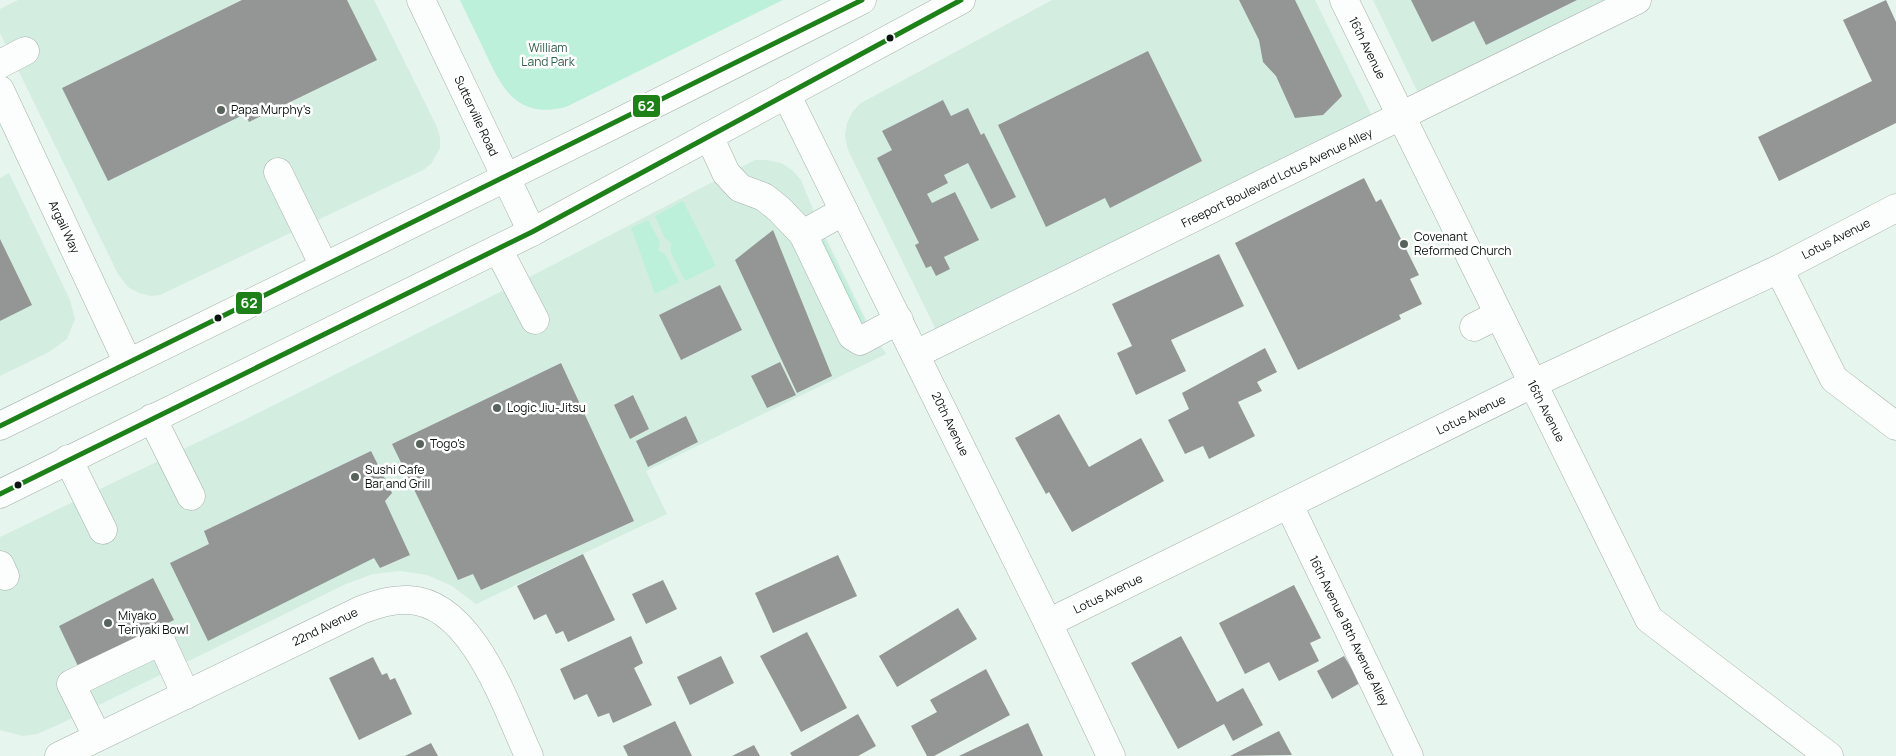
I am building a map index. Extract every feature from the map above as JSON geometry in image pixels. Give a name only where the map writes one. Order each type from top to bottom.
[{"type":"street","name":"Sutterville Road","points":[[421,0],[532,232]]},
{"type":"street","points":[[0,426],[506,178],[862,0]]},
{"type":"street","points":[[0,494],[532,232],[961,0]]},
{"type":"street","name":"16th Avenue","points":[[1344,0],[1649,619],[1829,756]]},
{"type":"street","name":"Freeport Boulevard Lotus Avenue Alley","points":[[916,354],[1637,0]]},
{"type":"street","points":[[0,64],[25,51]]},
{"type":"street","name":"Argail Way","points":[[0,90],[128,363]]},
{"type":"street","name":"20th Avenue","points":[[786,94],[916,354],[1111,756]]},
{"type":"street","points":[[709,136],[726,173],[740,188],[764,197],[779,209],[803,234],[852,336],[860,341],[899,320]]},
{"type":"street","points":[[278,172],[324,266]]},
{"type":"street","name":"Lotus Avenue","points":[[1048,623],[1532,384],[1778,269],[1896,208]]},
{"type":"street","points":[[803,234],[844,211]]},
{"type":"street","points":[[498,249],[536,320]]},
{"type":"street","points":[[1778,269],[1834,378],[1896,426]]},
{"type":"street","points":[[1474,327],[1498,315]]},
{"type":"street","points":[[152,418],[191,496]]},
{"type":"street","points":[[68,459],[103,530]]},
{"type":"street","name":"16th Avenue 18th Avenue Alley","points":[[1288,505],[1409,756]]},
{"type":"street","name":"22nd Avenue","points":[[58,756],[361,610],[386,601],[411,600],[431,606],[450,616],[466,631],[480,652],[529,756]]},
{"type":"street","points":[[97,736],[71,684],[161,641],[186,695]]},
{"type":"shaded area","points":[[18,0],[374,0],[437,127],[440,137],[440,148],[431,164],[423,170],[160,295],[151,296],[139,293],[128,287],[118,274],[0,33],[0,9]]},
{"type":"shaded area","points":[[1052,0],[1315,0],[1378,128],[942,342],[848,150],[845,136],[847,123],[853,111],[861,103]]},
{"type":"shaded area","points":[[1373,0],[1637,0],[1424,105]]},
{"type":"shaded area","points":[[755,160],[781,163],[792,170],[801,180],[819,224],[873,334],[886,354],[646,471],[667,514],[476,604],[452,586],[427,575],[400,571],[373,574],[346,584],[37,734],[23,736],[0,730],[0,537],[244,420],[516,284]]},
{"type":"shaded area","points":[[9,173],[70,300],[75,319],[67,339],[49,352],[0,376],[0,178]]},
{"type":"green space","name":"William Land Park","points":[[460,0],[783,0],[566,107],[549,110],[536,109],[524,105],[514,99],[506,90],[498,79]]},
{"type":"green space","points":[[683,201],[716,266],[685,281],[671,253],[671,243],[665,238],[655,216]]},
{"type":"green space","points":[[648,220],[660,242],[658,250],[665,254],[679,282],[655,294],[631,228]]},
{"type":"green space","points":[[824,240],[865,322],[859,322],[821,243]]},
{"type":"building","points":[[242,0],[347,0],[377,60],[249,122],[245,114],[108,181],[62,88]]},
{"type":"building","points":[[1239,0],[1295,0],[1342,96],[1323,115],[1295,118],[1276,76],[1263,62],[1259,40]]},
{"type":"building","points":[[1411,0],[1577,0],[1486,45],[1474,21],[1432,42]]},
{"type":"building","points":[[1886,0],[1896,22],[1896,123],[1779,181],[1758,137],[1872,81],[1843,20]]},
{"type":"building","points":[[1148,51],[1202,161],[1110,208],[1105,198],[1046,227],[998,125]]},
{"type":"building","points":[[943,100],[951,116],[968,108],[981,135],[984,133],[1016,197],[991,209],[968,163],[944,175],[948,183],[927,194],[932,203],[955,192],[979,240],[944,257],[950,269],[936,276],[931,266],[926,268],[915,245],[919,243],[877,158],[892,150],[882,131]]},
{"type":"building","points":[[1364,178],[1376,202],[1381,199],[1419,275],[1410,279],[1422,304],[1399,315],[1401,319],[1298,370],[1235,243]]},
{"type":"building","points":[[773,230],[832,376],[797,393],[735,260]]},
{"type":"building","points":[[0,239],[32,305],[0,321]]},
{"type":"building","points":[[1219,254],[1244,306],[1171,340],[1186,371],[1136,395],[1117,353],[1132,346],[1112,304]]},
{"type":"building","points":[[720,285],[742,330],[681,360],[659,315]]},
{"type":"building","points":[[1265,348],[1277,372],[1257,382],[1262,391],[1238,402],[1255,436],[1209,459],[1203,446],[1185,454],[1168,420],[1189,409],[1182,393]]},
{"type":"building","points":[[780,362],[796,395],[767,408],[751,376]]},
{"type":"building","points":[[561,363],[634,521],[481,590],[473,574],[458,580],[392,444]]},
{"type":"building","points":[[633,395],[649,429],[630,439],[614,405]]},
{"type":"building","points":[[1059,414],[1089,467],[1141,438],[1164,481],[1072,532],[1049,492],[1046,494],[1015,438]]},
{"type":"building","points":[[686,416],[698,442],[648,467],[636,441]]},
{"type":"building","points":[[371,451],[392,493],[385,501],[410,555],[380,568],[374,558],[208,641],[170,563],[209,544],[204,531]]},
{"type":"building","points":[[583,554],[615,620],[568,642],[563,631],[556,634],[546,614],[534,620],[517,586]]},
{"type":"building","points":[[838,555],[857,596],[773,633],[755,593]]},
{"type":"building","points":[[153,578],[174,620],[78,666],[59,626]]},
{"type":"building","points":[[663,580],[677,609],[646,624],[632,594]]},
{"type":"building","points":[[1294,585],[1321,638],[1310,643],[1319,661],[1279,681],[1269,662],[1245,674],[1219,623]]},
{"type":"building","points":[[958,608],[977,639],[897,687],[879,656]]},
{"type":"building","points":[[807,632],[847,708],[801,732],[760,656]]},
{"type":"building","points":[[631,636],[643,663],[634,668],[652,705],[613,723],[609,713],[598,717],[587,694],[574,700],[560,669]]},
{"type":"building","points":[[1181,636],[1217,702],[1243,688],[1263,725],[1233,741],[1224,724],[1178,749],[1131,663]]},
{"type":"building","points":[[721,656],[734,683],[690,705],[677,677]]},
{"type":"building","points":[[1344,656],[1360,683],[1332,699],[1317,671]]},
{"type":"building","points":[[373,657],[382,675],[387,673],[390,680],[395,678],[412,714],[359,740],[329,678]]},
{"type":"building","points":[[986,669],[1010,715],[934,756],[927,756],[911,726],[937,712],[930,700]]},
{"type":"building","points":[[858,714],[876,746],[858,756],[792,756],[790,753]]},
{"type":"building","points":[[675,721],[692,756],[628,756],[623,746]]},
{"type":"building","points":[[1028,723],[1043,756],[959,756]]},
{"type":"building","points":[[1279,731],[1292,755],[1230,756]]},
{"type":"building","points":[[431,743],[438,756],[405,756]]},
{"type":"building","points":[[754,745],[760,756],[732,756]]},
{"type":"transit line","name":"62","points":[[0,426],[862,0]]},
{"type":"transit line","name":"62","points":[[0,494],[532,232],[961,0]]},
{"type":"place","name":"Papa Murphy's","points":[[221,110]]},
{"type":"place","name":"Covenant Reformed Church","points":[[1404,244]]},
{"type":"place","name":"Logic Jiu-Jitsu","points":[[497,408]]},
{"type":"place","name":"Togo's","points":[[420,444]]},
{"type":"place","name":"Sushi Cafe Bar and Grill","points":[[355,477]]},
{"type":"place","name":"Miyako Teriyaki Bowl","points":[[108,623]]}]
